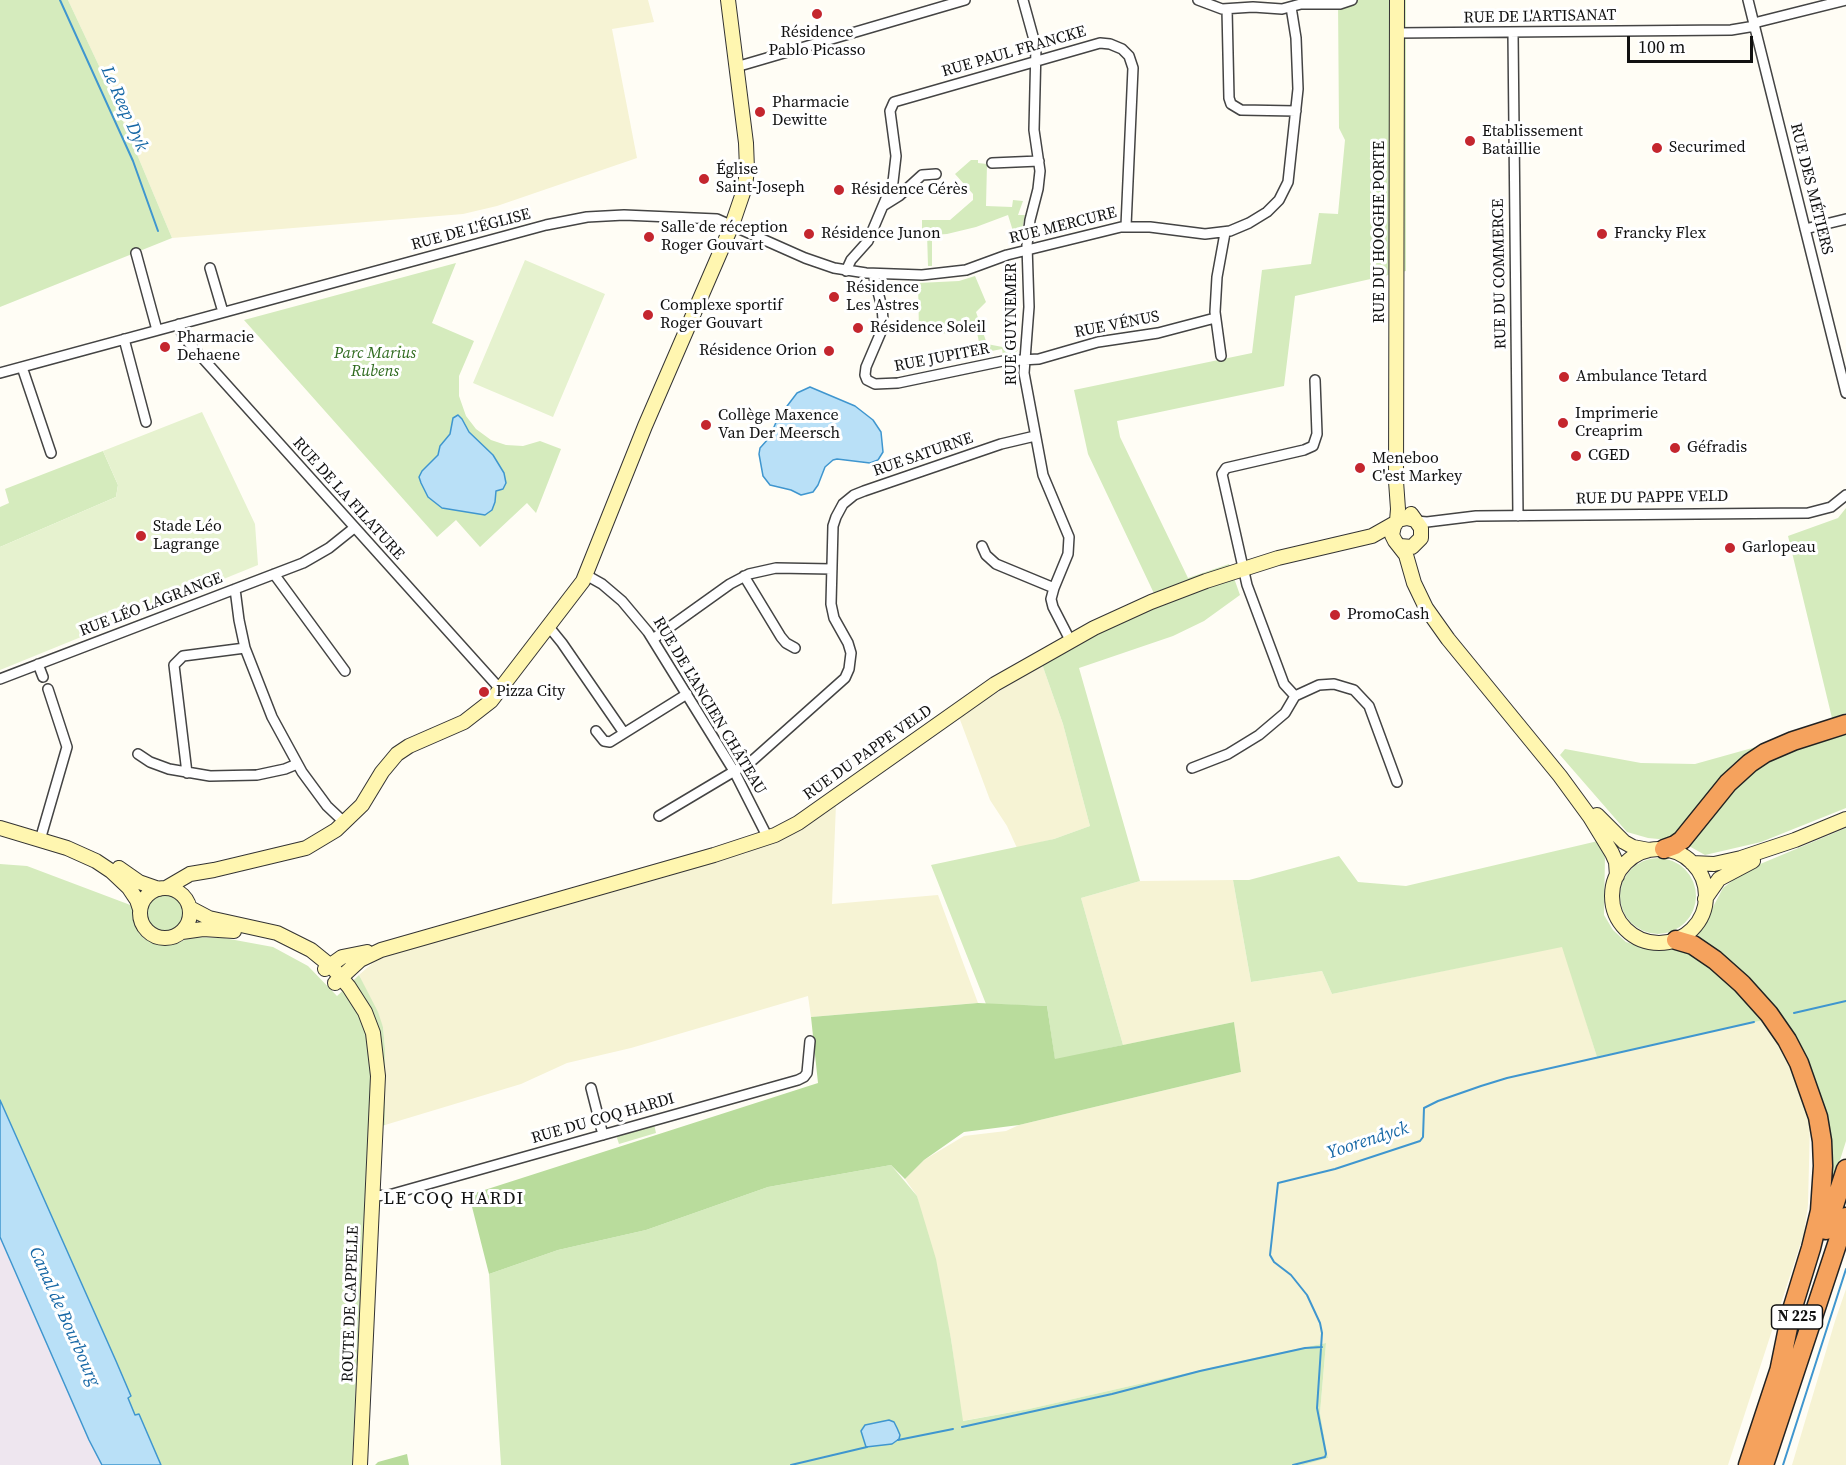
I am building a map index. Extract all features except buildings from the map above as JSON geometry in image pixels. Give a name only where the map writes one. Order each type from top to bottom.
[{"type":"highway","points":[[1657,850],[1675,845],[1682,840],[1728,783],[1765,753],[1793,741],[1846,724]]},
{"type":"highway","points":[[1676,940],[1692,945],[1708,954],[1736,977],[1769,1014],[1799,1063],[1818,1117],[1823,1157],[1820,1211],[1791,1313],[1779,1372]]},
{"type":"highway","name":"N 225","points":[[1748,1465],[1846,1169]]},
{"type":"highway","name":"N 225","points":[[1764,1465],[1846,1217]]},
{"type":"street","points":[[140,909],[146,897],[190,874],[315,845],[366,800],[382,772],[400,752],[468,720],[487,705],[549,627],[586,575],[645,426],[732,225],[743,193],[747,169],[746,143],[728,0]]},
{"type":"street","points":[[736,67],[965,0]]},
{"type":"street","name":"RUE GUYNEMER","points":[[1023,0],[1035,43],[1034,118],[1039,160],[1038,189],[1030,220],[1026,250],[1030,302],[1024,377],[1043,476],[1069,540],[1067,557],[1054,588]]},
{"type":"street","points":[[1198,0],[1217,8],[1227,9],[1253,7],[1282,9],[1301,4],[1340,4],[1352,0]]},
{"type":"street","name":"RUE DU HOOGHE PORTE","points":[[1396,522],[1398,508],[1396,481],[1397,0]]},
{"type":"street","name":"RUE DES MÉTIERS","points":[[1748,0],[1846,393]]},
{"type":"street","name":"RUE DE L'ARTISANAT","points":[[1396,33],[1731,30],[1846,0]]},
{"type":"street","name":"RUE MERCURE","points":[[732,225],[805,258],[846,271],[922,275],[960,271],[1026,250],[1126,226],[1200,234],[1225,233],[1263,215],[1284,191],[1290,170],[1296,111],[1296,50],[1291,7]]},
{"type":"street","points":[[1227,9],[1231,104],[1241,110],[1296,111]]},
{"type":"street","name":"RUE DU COMMERCE","points":[[1513,33],[1518,516]]},
{"type":"street","name":"RUE PAUL FRANCKE","points":[[883,206],[891,188],[896,167],[890,111],[894,102],[1100,43],[1118,47],[1129,56],[1134,78],[1126,226]]},
{"type":"street","points":[[992,163],[1039,160]]},
{"type":"street","points":[[846,271],[851,260],[868,241],[883,206],[899,196],[922,175],[936,174]]},
{"type":"street","name":"RUE DE L'ÉGLISE","points":[[0,373],[570,219],[609,215],[656,216],[712,219],[732,225]]},
{"type":"street","points":[[1805,229],[1846,219]]},
{"type":"street","points":[[1221,357],[1215,318],[1217,277],[1225,233]]},
{"type":"street","points":[[136,253],[157,330]]},
{"type":"street","points":[[210,268],[223,312]]},
{"type":"street","name":"RUE JUPITER","points":[[873,274],[883,320],[881,332],[866,367],[867,380],[875,384],[897,383],[1003,361],[1024,360]]},
{"type":"street","name":"RUE VÉNUS","points":[[1024,360],[1043,358],[1098,342],[1158,333],[1215,318]]},
{"type":"street","name":"RUE DE LA FILATURE","points":[[179,324],[189,344],[501,690]]},
{"type":"street","points":[[124,339],[146,422]]},
{"type":"street","points":[[22,367],[51,453]]},
{"type":"street","points":[[1295,696],[1284,684],[1247,585],[1222,476],[1226,468],[1313,446],[1317,434],[1315,380]]},
{"type":"street","name":"RUE SATURNE","points":[[832,569],[834,521],[843,504],[859,493],[1001,444],[1035,436]]},
{"type":"street","name":"RUE DU HOOGHE PORTE","points":[[1397,464],[1403,498],[1415,520]]},
{"type":"street","name":"RUE DU PAPPE VELD","points":[[1415,520],[1427,522],[1454,518],[1518,516],[1808,513],[1832,507],[1846,495]]},
{"type":"street","points":[[1418,590],[1414,562],[1421,530],[1415,520],[1406,518],[1396,522],[1392,532],[1397,544],[1408,559],[1418,590],[1434,621],[1560,777],[1603,836],[1616,862],[1617,876]]},
{"type":"street","name":"RUE DU PAPPE VELD","points":[[1419,541],[1437,525],[1454,518]]},
{"type":"street","name":"RUE DU PAPPE VELD","points":[[327,968],[345,956],[381,950],[768,838],[798,823],[984,691],[1070,640],[1160,598],[1242,569],[1301,552],[1379,534],[1396,522]]},
{"type":"street","name":"RUE LÉO LAGRANGE","points":[[0,679],[317,556],[354,528]]},
{"type":"street","name":"RUE DU PAPPE VELD","points":[[1357,540],[1382,539],[1397,544]]},
{"type":"street","points":[[1397,544],[1409,547],[1419,541]]},
{"type":"street","points":[[982,546],[986,555],[996,564],[1054,588],[1052,604],[1070,640]]},
{"type":"street","points":[[653,639],[725,586],[744,576],[776,568],[832,569],[832,609],[834,618],[850,648],[851,658],[848,673],[838,686],[757,757],[658,816]]},
{"type":"street","points":[[274,574],[345,670]]},
{"type":"street","name":"RUE DE L'ANCIEN CHÂTEAU","points":[[586,575],[602,584],[622,601],[653,639],[734,771],[768,838]]},
{"type":"street","points":[[744,576],[781,637],[795,648]]},
{"type":"street","points":[[235,589],[245,648],[266,705],[297,764],[327,806],[342,820]]},
{"type":"street","points":[[549,627],[624,733]]},
{"type":"street","points":[[187,773],[174,665],[183,656],[245,648]]},
{"type":"street","points":[[38,664],[43,677]]},
{"type":"street","points":[[1192,768],[1233,751],[1259,735],[1285,713],[1295,696],[1308,689],[1329,684],[1344,686],[1359,693],[1373,712],[1397,782]]},
{"type":"street","points":[[40,840],[67,747],[48,689]]},
{"type":"street","points":[[596,731],[606,742],[687,694]]},
{"type":"street","points":[[138,754],[156,764],[187,773],[224,777],[271,772],[297,764]]},
{"type":"street","points":[[1560,777],[1620,840],[1633,847],[1677,853],[1692,863],[1702,878],[1706,899]]},
{"type":"street","points":[[1657,850],[1639,853],[1627,861],[1617,876],[1612,889],[1612,900],[1615,914],[1623,927],[1634,936],[1647,942],[1661,943],[1676,940],[1688,933],[1702,913],[1713,885],[1724,876],[1795,840],[1846,819]]},
{"type":"street","points":[[0,828],[100,858],[137,881],[176,891],[188,904],[206,917],[282,934],[306,947],[327,968]]},
{"type":"street","points":[[1692,863],[1708,864],[1735,859],[1795,840]]},
{"type":"street","points":[[67,848],[96,861],[117,876],[133,894],[140,909],[142,924],[153,936],[169,938],[182,932],[217,930],[258,936],[293,949],[327,968]]},
{"type":"street","points":[[182,932],[189,921],[187,888],[191,880],[214,870]]},
{"type":"street","name":"RUE DU PAPPE VELD","points":[[338,980],[360,960],[381,950]]},
{"type":"street","name":"ROUTE DE CAPPELLE","points":[[327,968],[338,980],[350,1004],[367,1028],[372,1068],[374,1145],[360,1465]]},
{"type":"street","name":"RUE DU COQ HARDI","points":[[372,1196],[389,1194],[804,1077],[808,1068],[810,1041]]},
{"type":"street","points":[[591,1088],[603,1135]]},
{"type":"shaded area","points":[[68,0],[648,0],[654,22],[612,29],[637,158],[497,206],[463,214],[172,238],[108,85]]},
{"type":"shaded area","points":[[1042,664],[1063,724],[1090,826],[1054,839],[1017,848],[1007,826],[990,800],[959,717]]},
{"type":"shaded area","points":[[836,804],[832,904],[938,895],[978,1003],[811,1017],[808,996],[631,1048],[567,1063],[521,1084],[385,1125],[383,1027],[359,975],[376,960],[777,842],[803,828]]},
{"type":"shaded area","points":[[1233,880],[1251,982],[1322,971],[1332,994],[1563,946],[1597,1057],[1764,1020],[1783,1048],[1804,1094],[1810,1123],[1808,1205],[1804,1233],[1728,1465],[1303,1465],[1328,1458],[1320,1413],[1326,1343],[1029,1409],[962,1421],[951,1339],[917,1196],[905,1179],[924,1160],[964,1136],[1006,1131],[1019,1125],[1241,1072],[1234,1022],[1123,1045],[1081,898],[1140,881]]},
{"type":"shaded area","points":[[0,1237],[89,1440],[102,1465],[0,1465]]},
{"type":"shaded area","points":[[1846,1289],[1846,1465],[1792,1465],[1835,1321]]},
{"type":"green space","points":[[0,0],[68,0],[108,85],[172,238],[0,307]]},
{"type":"green space","points":[[1338,0],[1406,0],[1406,271],[1295,296],[1284,386],[1117,421],[1120,437],[1188,578],[1229,564],[1240,595],[1204,621],[1173,636],[1079,668],[1140,881],[1081,898],[1123,1045],[1055,1060],[1047,1006],[986,1004],[931,865],[1054,839],[1090,826],[1063,724],[1042,664],[1118,622],[1159,604],[1088,454],[1074,390],[1252,353],[1262,270],[1311,264],[1319,213],[1338,214],[1345,140],[1339,128]]},
{"type":"green space","points":[[971,160],[987,164],[986,206],[1012,207],[1013,200],[1023,201],[1018,215],[1025,215],[1020,240],[1016,241],[1008,215],[976,227],[932,235],[932,266],[928,266],[927,233],[922,233],[922,220],[950,220],[973,200],[973,194],[955,174]]},
{"type":"green space","points":[[525,260],[605,294],[553,417],[473,383]]},
{"type":"green space","name":"Parc Marius Rubens","points":[[456,263],[432,323],[474,341],[459,376],[459,396],[466,416],[476,429],[491,440],[506,445],[523,446],[540,441],[561,449],[536,513],[527,503],[480,547],[456,520],[437,537],[244,320]]},
{"type":"green space","points":[[975,276],[986,302],[976,312],[987,344],[1018,350],[1014,354],[1003,355],[1002,349],[981,353],[977,332],[929,334],[919,332],[918,283],[959,281]]},
{"type":"green space","name":"Stade Léo Lagrange","points":[[202,412],[255,524],[258,565],[0,670],[0,547],[116,497],[118,485],[103,451]]},
{"type":"green space","points":[[103,451],[118,485],[116,497],[0,547],[0,507],[9,503],[5,489]]},
{"type":"green space","points":[[1846,508],[1846,713],[1832,718],[1788,536],[1838,518]]},
{"type":"green space","points":[[1846,731],[1846,808],[1761,842],[1705,855],[1689,846],[1745,772],[1796,746]]},
{"type":"green space","points":[[1763,745],[1733,764],[1669,840],[1648,838],[1627,832],[1560,755],[1565,749],[1641,763],[1695,764]]},
{"type":"green space","points":[[1846,828],[1846,1141],[1830,1192],[1810,1074],[1697,937],[1723,888],[1746,870]]},
{"type":"green space","points":[[1598,841],[1605,855],[1604,915],[1613,930],[1626,942],[1648,949],[1678,947],[1710,962],[1764,1020],[1597,1057],[1562,947],[1332,994],[1322,971],[1251,982],[1233,880],[1249,880],[1339,856],[1358,882],[1406,886]]},
{"type":"green space","points":[[1651,858],[1665,858],[1679,864],[1690,875],[1696,889],[1693,911],[1685,923],[1665,934],[1651,934],[1637,928],[1626,917],[1620,903],[1620,889],[1626,875],[1637,864]]},
{"type":"green space","points":[[0,864],[27,866],[133,906],[135,924],[139,933],[145,939],[158,945],[176,944],[191,937],[224,938],[273,947],[308,966],[337,996],[359,975],[383,1027],[385,1125],[368,1131],[352,1465],[161,1465],[139,1414],[135,1416],[128,1397],[130,1396],[116,1361],[0,1100]]},
{"type":"green space","points":[[165,895],[178,901],[184,914],[178,927],[165,933],[152,927],[146,914],[152,901]]},
{"type":"green space","points":[[978,1003],[1047,1006],[1055,1059],[1234,1022],[1241,1072],[1019,1125],[964,1132],[924,1160],[905,1179],[891,1165],[768,1187],[646,1230],[558,1250],[489,1274],[469,1195],[818,1083],[811,1017]]},
{"type":"green space","points":[[654,1124],[656,1133],[619,1144],[616,1135]]},
{"type":"green space","points":[[891,1165],[917,1196],[936,1259],[963,1421],[1029,1409],[1326,1343],[1320,1413],[1328,1458],[1303,1465],[501,1465],[489,1274],[558,1250],[646,1230],[768,1187]]},
{"type":"green space","points":[[407,1454],[409,1465],[375,1465],[378,1462]]},
{"type":"water","points":[[810,387],[855,406],[873,420],[881,432],[883,452],[878,460],[870,463],[833,460],[825,467],[813,492],[801,495],[770,485],[763,476],[759,454],[760,448],[769,438],[778,418],[797,393]]},
{"type":"water","points":[[458,415],[469,432],[493,455],[504,473],[506,483],[503,489],[496,491],[492,510],[485,515],[442,508],[428,497],[419,477],[438,455],[440,446],[450,434],[453,418]]},
{"type":"water","name":"Canal de Bourbourg","points":[[0,1100],[131,1396],[128,1398],[135,1415],[139,1414],[161,1465],[102,1465],[89,1440],[0,1237]]},
{"type":"water","points":[[889,1420],[894,1422],[900,1435],[899,1439],[892,1444],[866,1447],[861,1431],[865,1425]]},
{"type":"waterway","name":"Le Reep Dyk","points":[[60,0],[133,161],[158,231]]},
{"type":"waterway","name":"Yoorendyck","points":[[1794,1013],[1846,1001]]},
{"type":"waterway","name":"Yoorendyck","points":[[1293,1465],[1325,1457],[1326,1454],[1317,1408],[1322,1333],[1320,1323],[1307,1295],[1291,1275],[1274,1262],[1270,1255],[1278,1183],[1335,1169],[1420,1141],[1423,1137],[1424,1108],[1481,1086],[1507,1078],[1754,1022]]},
{"type":"waterway","points":[[1783,1465],[1846,1269]]},
{"type":"waterway","points":[[962,1427],[1112,1394],[1200,1371],[1305,1348],[1322,1347]]},
{"type":"waterway","points":[[898,1440],[953,1429]]},
{"type":"waterway","points":[[791,1465],[867,1447]]},
{"type":"place","name":"Résidence Pablo Picasso","points":[[817,14]]},
{"type":"place","name":"Pharmacie Dewitte","points":[[760,112]]},
{"type":"place","name":"Etablissement Bataillie","points":[[1470,141]]},
{"type":"place","name":"Securimed","points":[[1657,148]]},
{"type":"place","name":"Église Saint-Joseph","points":[[704,179]]},
{"type":"place","name":"Résidence Cérès","points":[[839,190]]},
{"type":"place","name":"Résidence Junon","points":[[809,234]]},
{"type":"place","name":"Francky Flex","points":[[1602,234]]},
{"type":"place","name":"Salle de réception Roger Gouvart","points":[[649,237]]},
{"type":"place","name":"Résidence Les Astres","points":[[834,297]]},
{"type":"place","name":"Complexe sportif Roger Gouvart","points":[[648,315]]},
{"type":"place","name":"Résidence Soleil","points":[[858,328]]},
{"type":"place","name":"Pharmacie Dehaene","points":[[165,347]]},
{"type":"place","name":"Résidence Orion","points":[[829,351]]},
{"type":"place","name":"Ambulance Tetard","points":[[1564,377]]},
{"type":"place","name":"Imprimerie Creaprim","points":[[1563,423]]},
{"type":"place","name":"Collège Maxence Van Der Meersch","points":[[706,425]]},
{"type":"place","name":"Géfradis","points":[[1675,448]]},
{"type":"place","name":"CGED","points":[[1576,456]]},
{"type":"place","name":"Meneboo C'est Markey","points":[[1360,468]]},
{"type":"place","name":"Stade Léo Lagrange","points":[[141,536]]},
{"type":"place","name":"Garlopeau","points":[[1730,548]]},
{"type":"place","name":"PromoCash","points":[[1335,615]]},
{"type":"place","name":"Pizza City","points":[[484,692]]},
{"type":"district","name":"LE COQ HARDI","points":[[454,1199]]}]
